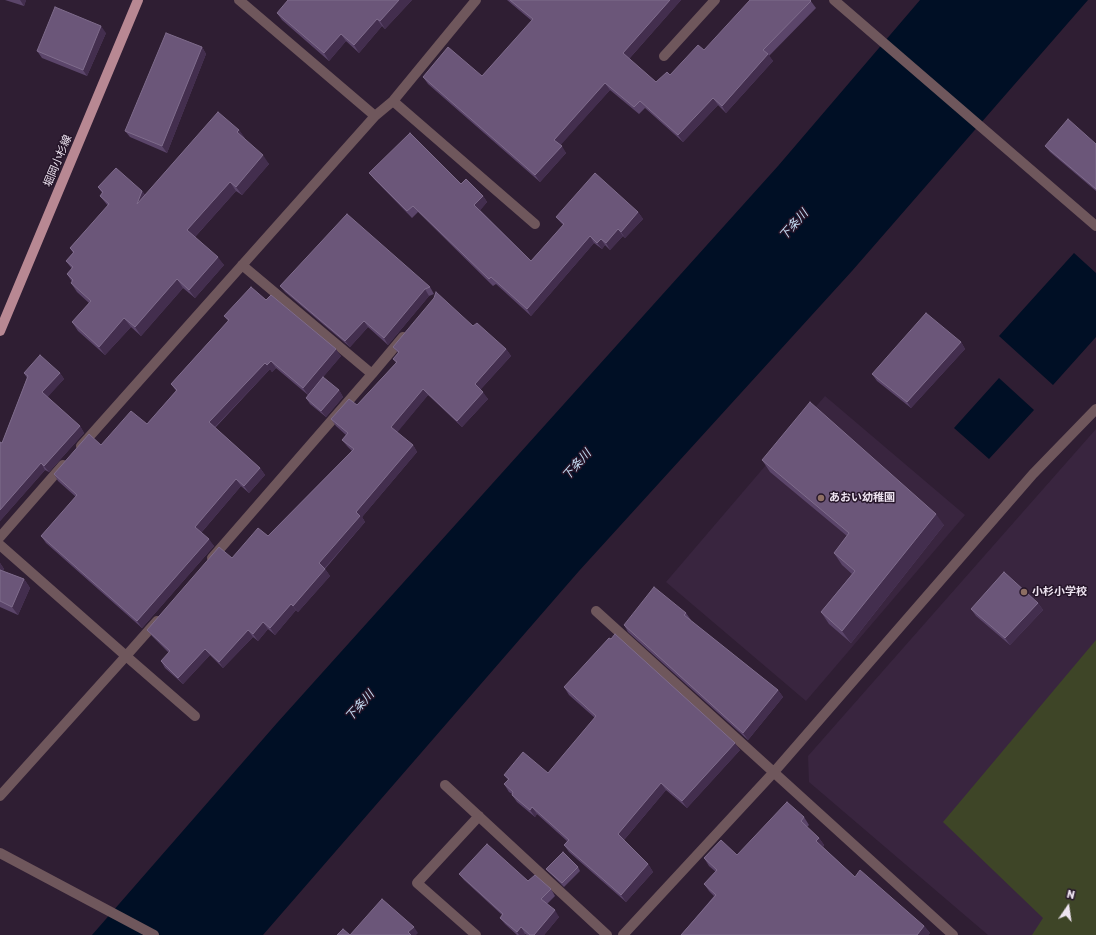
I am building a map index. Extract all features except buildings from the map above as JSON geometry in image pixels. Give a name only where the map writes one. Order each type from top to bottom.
[{"type":"main road","name":"堀岡小杉線","points":[[0,331],[138,0]]},
{"type":"street","points":[[239,0],[376,116]]},
{"type":"street","points":[[0,537],[242,265],[376,116],[393,100],[476,0]]},
{"type":"street","points":[[664,56],[715,0]]},
{"type":"street","points":[[834,0],[1096,226]]},
{"type":"street","points":[[393,100],[535,224]]},
{"type":"street","points":[[242,265],[372,374]]},
{"type":"street","points":[[205,566],[410,329]]},
{"type":"street","points":[[622,935],[774,772],[1033,474],[1096,409]]},
{"type":"street","points":[[0,545],[195,716]]},
{"type":"street","points":[[596,611],[953,935]]},
{"type":"street","points":[[0,796],[163,614]]},
{"type":"street","points":[[445,785],[607,935]]},
{"type":"street","points":[[476,935],[417,883],[479,816]]},
{"type":"street","points":[[0,853],[154,935]]},
{"type":"shaded area","points":[[825,396],[965,515],[806,701],[666,582]]},
{"type":"shaded area","name":"小杉小学校","points":[[1096,429],[1096,935],[988,935],[809,782],[808,756]]},
{"type":"green space","points":[[1096,640],[1096,935],[1032,935],[1043,918],[943,822]]},
{"type":"water","name":"下条川","points":[[920,0],[1088,0],[852,271],[579,571],[263,935],[92,935],[277,723],[778,166]]},
{"type":"water","points":[[1074,253],[1096,273],[1096,337],[1053,385],[999,336]]},
{"type":"water","points":[[999,378],[1034,410],[989,459],[954,428]]},
{"type":"place","name":"あおい幼稚園","points":[[821,498]]},
{"type":"place","name":"小杉小学校","points":[[1024,592]]}]
